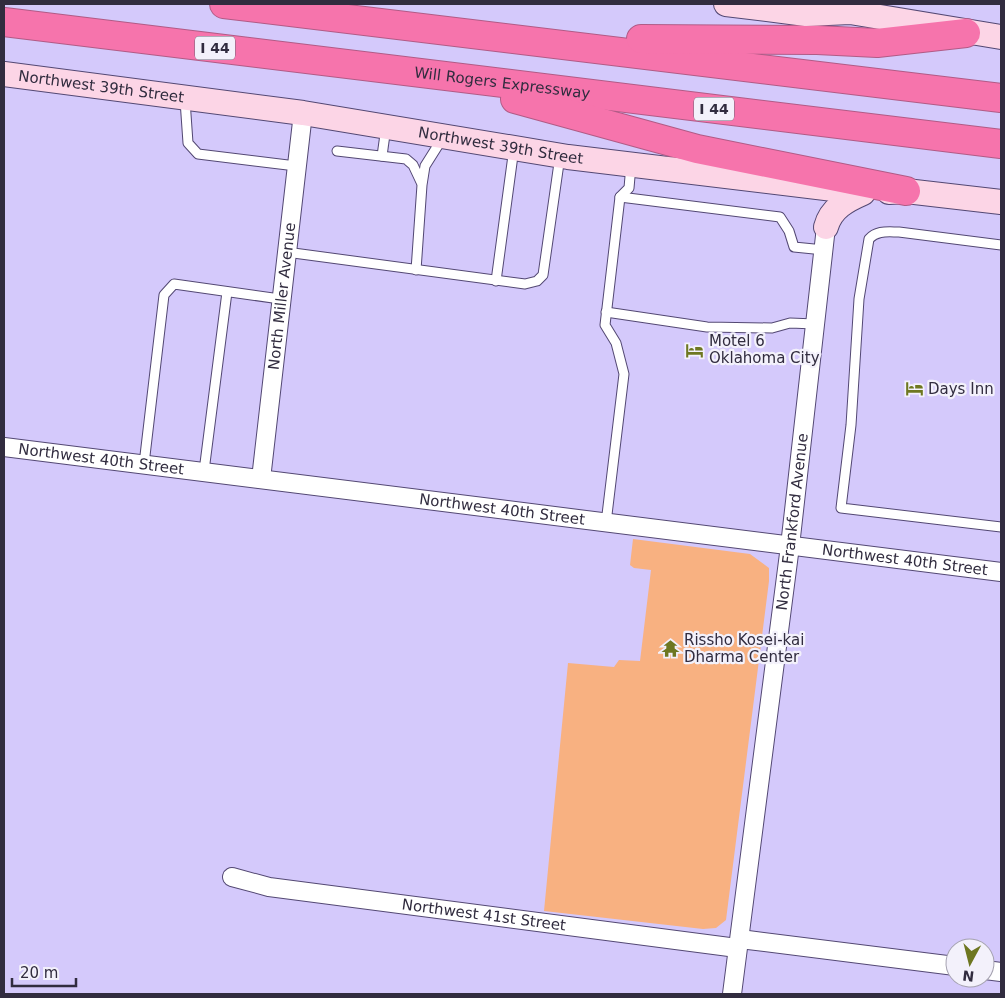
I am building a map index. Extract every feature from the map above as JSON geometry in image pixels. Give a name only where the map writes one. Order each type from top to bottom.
[{"type":"highway","points":[[224,4],[1001,98]]},
{"type":"highway","name":"Will Rogers Expressway","points":[[4,22],[1001,144]]},
{"type":"highway","points":[[509,38],[817,40],[877,43],[966,33]]},
{"type":"highway","points":[[427,74],[697,149],[906,191]]},
{"type":"main road","points":[[726,4],[806,14],[851,8],[966,33],[1001,37]]},
{"type":"main road","name":"Northwest 39th Street","points":[[4,74],[302,113],[560,155],[864,193],[906,191],[1001,202]]},
{"type":"main road","points":[[826,227],[833,213],[840,206],[864,193]]},
{"type":"street","name":"North Miller Avenue","points":[[261,479],[302,113]]},
{"type":"street","name":"North Frankford Avenue","points":[[732,994],[790,546],[826,227]]},
{"type":"street","name":"Northwest 40th Street","points":[[4,447],[1001,572]]},
{"type":"street","name":"Northwest 41st Street","points":[[232,877],[269,887],[739,943],[945,965]]},
{"type":"lane","points":[[185,98],[188,143],[198,154],[296,166]]},
{"type":"lane","points":[[382,156],[386,127]]},
{"type":"lane","points":[[416,270],[422,184],[428,160],[444,136]]},
{"type":"lane","points":[[496,281],[514,148]]},
{"type":"lane","points":[[337,151],[406,159],[414,165],[422,184]]},
{"type":"lane","points":[[286,252],[496,281],[525,284],[537,281],[543,275],[560,155]]},
{"type":"lane","points":[[606,523],[624,374],[616,343],[605,325],[620,197],[629,188],[631,164]]},
{"type":"lane","points":[[620,197],[780,217],[789,231],[794,246],[824,250]]},
{"type":"lane","points":[[1001,246],[899,232],[874,234],[870,239],[860,299],[851,425],[841,508],[1001,527]]},
{"type":"lane","points":[[144,464],[164,295],[174,284],[280,299]]},
{"type":"lane","points":[[204,472],[227,292]]},
{"type":"lane","points":[[606,312],[707,327],[772,328],[790,323],[815,324]]},
{"type":"shaded area","points":[[633,539],[750,554],[769,568],[769,581],[726,920],[716,928],[703,929],[544,911],[568,663],[614,667],[619,660],[640,661],[651,570],[634,568],[630,565]]},
{"type":"place","name":"Motel 6 Oklahoma City","points":[[695,350]]},
{"type":"place","name":"Days Inn","points":[[914,389]]},
{"type":"place","name":"Rissho Kosei-kai Dharma Center","points":[[670,649]]}]
